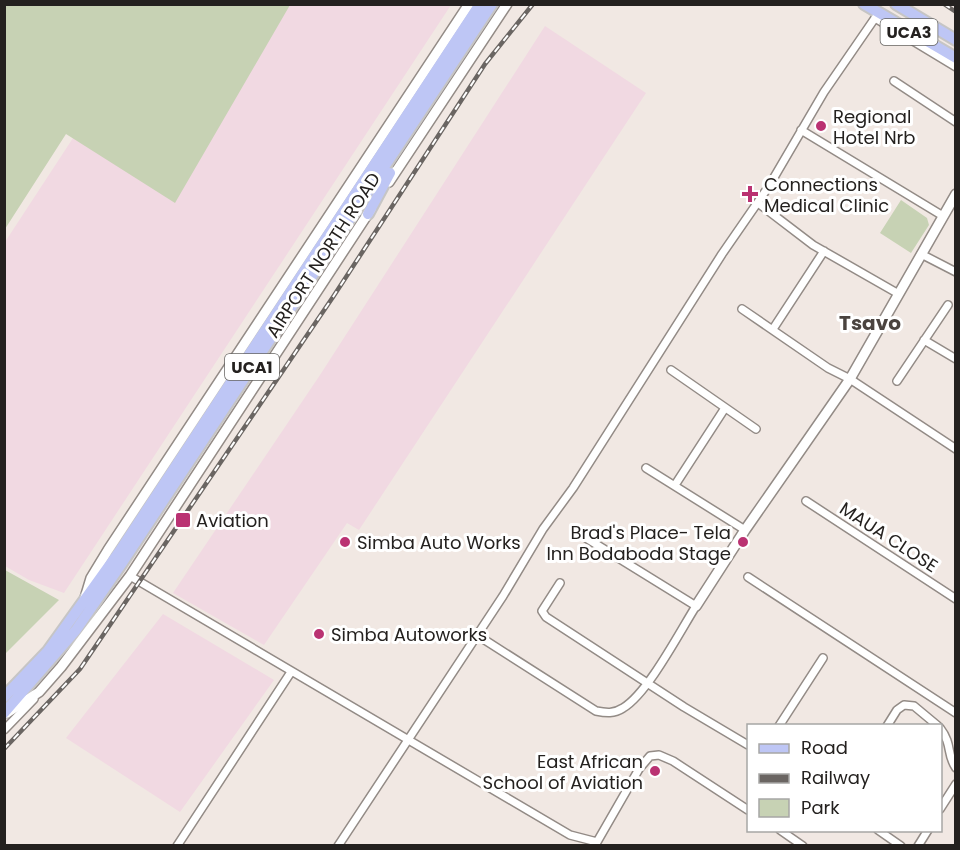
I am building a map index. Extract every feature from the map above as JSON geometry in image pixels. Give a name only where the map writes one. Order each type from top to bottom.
[{"type":"main road","name":"AIRPORT NORTH ROAD","points":[[4,713],[39,692],[61,667],[130,576],[507,4]]},
{"type":"main road","name":"UCA3","points":[[864,4],[956,58]]},
{"type":"main road","name":"UCA3","points":[[896,4],[956,40]]},
{"type":"main road","name":"AIRPORT NORTH ROAD","points":[[4,713],[76,630],[123,563],[412,127],[481,7]]},
{"type":"main road","name":"AIRPORT NORTH ROAD","points":[[4,697],[48,651],[149,507],[481,7]]},
{"type":"main road","points":[[368,214],[412,127]]},
{"type":"main road","points":[[696,606],[745,530],[850,379],[897,293],[956,194]]},
{"type":"street","points":[[338,846],[758,203],[785,161],[801,130],[875,18],[956,67]]},
{"type":"street","points":[[894,81],[956,122]]},
{"type":"street","points":[[801,130],[817,137],[943,216]]},
{"type":"street","points":[[758,203],[824,251],[897,293]]},
{"type":"street","points":[[773,329],[824,251]]},
{"type":"street","points":[[921,254],[956,272]]},
{"type":"street","points":[[897,381],[948,305]]},
{"type":"street","points":[[742,309],[835,373],[850,379],[956,449]]},
{"type":"street","points":[[924,340],[956,359]]},
{"type":"street","points":[[671,370],[756,429]]},
{"type":"street","points":[[675,485],[725,408]]},
{"type":"street","points":[[646,468],[745,530]]},
{"type":"street","name":"MAUA CLOSE","points":[[806,501],[956,599]]},
{"type":"street","points":[[477,635],[596,711],[605,713],[620,710],[647,683],[696,606],[586,538]]},
{"type":"street","points":[[130,576],[408,742],[570,835],[597,842],[639,769],[650,756],[659,755],[673,761],[747,809]]},
{"type":"street","points":[[748,577],[954,710]]},
{"type":"street","points":[[560,584],[543,614],[647,683],[747,744]]},
{"type":"street","points":[[780,724],[824,658]]},
{"type":"street","points":[[177,846],[291,672]]},
{"type":"street","points":[[4,730],[39,692]]},
{"type":"street","points":[[888,724],[897,710],[904,705],[914,706],[935,724]]},
{"type":"street","points":[[942,731],[950,742],[949,756],[956,768]]},
{"type":"street","points":[[942,806],[956,784]]},
{"type":"street","points":[[782,832],[803,846]]},
{"type":"street","points":[[880,832],[902,846]]},
{"type":"street","points":[[918,846],[927,832]]},
{"type":"shaded area","points":[[160,5],[451,5],[64,593],[29,580],[5,566],[5,242]]},
{"type":"shaded area","points":[[545,26],[646,93],[359,530],[347,523],[264,645],[173,593],[320,375]]},
{"type":"shaded area","points":[[163,614],[274,680],[180,812],[66,738]]},
{"type":"green space","points":[[5,4],[290,5],[175,203],[66,134],[5,229]]},
{"type":"green space","points":[[901,200],[927,218],[929,225],[911,253],[880,233]]},
{"type":"green space","points":[[5,570],[59,600],[5,654]]},
{"type":"railway","points":[[4,749],[80,669],[333,297],[485,64],[533,4]]},
{"type":"railway","points":[[944,4],[956,12]]},
{"type":"place","name":"Regional Hotel Nrb","points":[[821,126]]},
{"type":"place","name":"Connections Medical Clinic","points":[[750,194]]},
{"type":"place","name":"Aviation","points":[[183,520]]},
{"type":"place","name":"Simba Auto Works","points":[[345,542]]},
{"type":"place","name":"Brad's Place- Tela Inn Bodaboda Stage","points":[[743,542]]},
{"type":"place","name":"Simba Autoworks","points":[[319,634]]},
{"type":"place","name":"East African School of Aviation","points":[[655,771]]},
{"type":"district","name":"Tsavo","points":[[870,323]]}]
